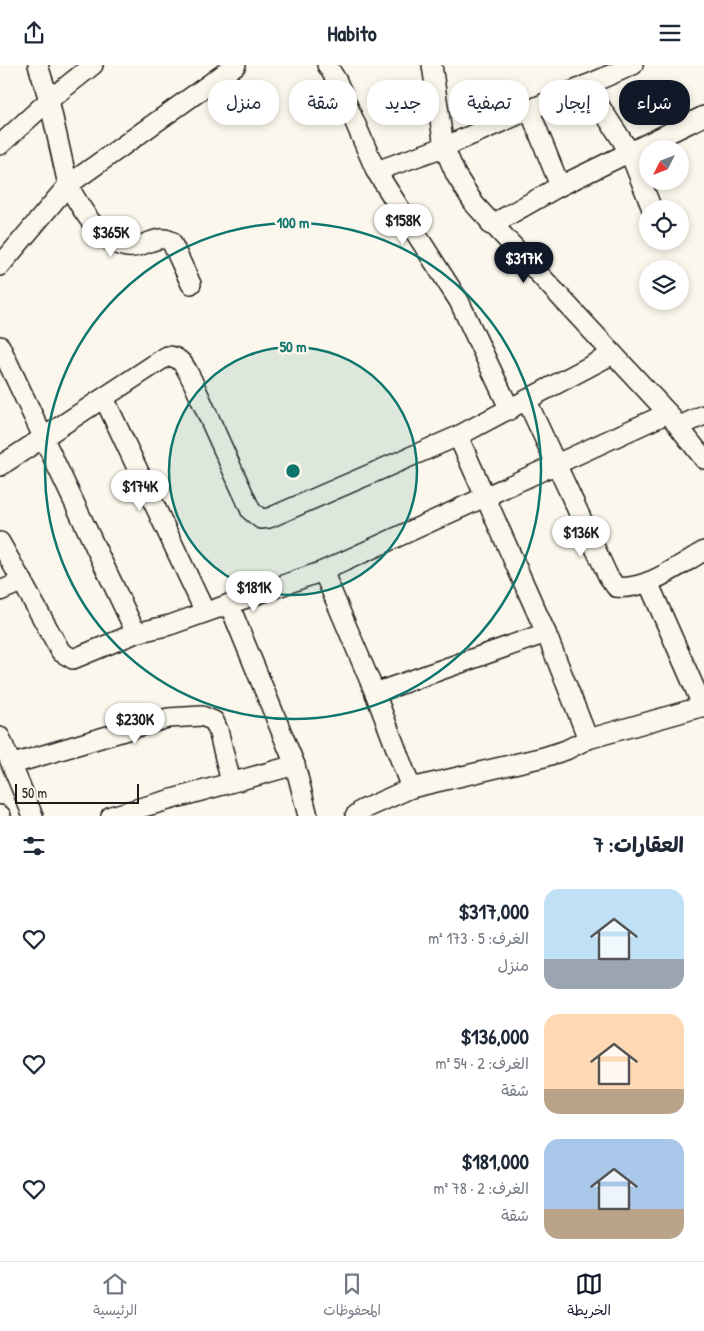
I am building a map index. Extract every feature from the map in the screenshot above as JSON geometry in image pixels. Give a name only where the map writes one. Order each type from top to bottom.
[{"type":"street","points":[[38,65],[49,100],[68,185],[94,226],[101,233],[128,247],[136,247],[161,237],[171,241],[191,284]]},
{"type":"street","points":[[0,145],[49,100],[93,65]]},
{"type":"street","points":[[0,266],[68,185],[236,65]]},
{"type":"street","points":[[327,65],[337,81],[376,171],[459,301],[510,410]]},
{"type":"street","points":[[432,65],[444,147],[456,175],[475,205],[491,225],[674,420],[704,459]]},
{"type":"street","points":[[598,80],[633,65]]},
{"type":"street","points":[[539,105],[529,109],[560,186]]},
{"type":"street","points":[[491,225],[560,186],[704,116]]},
{"type":"street","points":[[609,120],[629,151],[648,200]]},
{"type":"street","points":[[376,171],[444,147],[493,125]]},
{"type":"street","points":[[0,346],[136,633]]},
{"type":"street","points":[[0,466],[44,439],[167,356],[174,356],[179,360],[192,380],[251,511],[261,519],[280,514],[458,436],[527,401],[612,354]]},
{"type":"street","points":[[104,398],[205,611]]},
{"type":"street","points":[[527,401],[611,583],[616,587],[625,589],[648,582],[704,551]]},
{"type":"street","points":[[0,542],[61,652],[72,659],[136,633],[170,625],[205,611],[323,571],[557,463],[674,420],[704,415]]},
{"type":"street","points":[[458,436],[546,633],[588,739]]},
{"type":"street","points":[[323,571],[375,693],[410,788]]},
{"type":"street","points":[[0,591],[23,581]]},
{"type":"street","points":[[355,816],[362,810],[410,788],[544,757],[566,750],[588,739],[703,707],[648,582]]},
{"type":"street","points":[[229,604],[295,765],[308,816]]},
{"type":"street","points":[[375,693],[546,633]]},
{"type":"street","points":[[13,764],[168,718],[202,716],[214,721],[218,730],[231,782]]},
{"type":"street","points":[[0,737],[13,764],[33,816]]},
{"type":"street","points":[[111,816],[295,765]]}]
